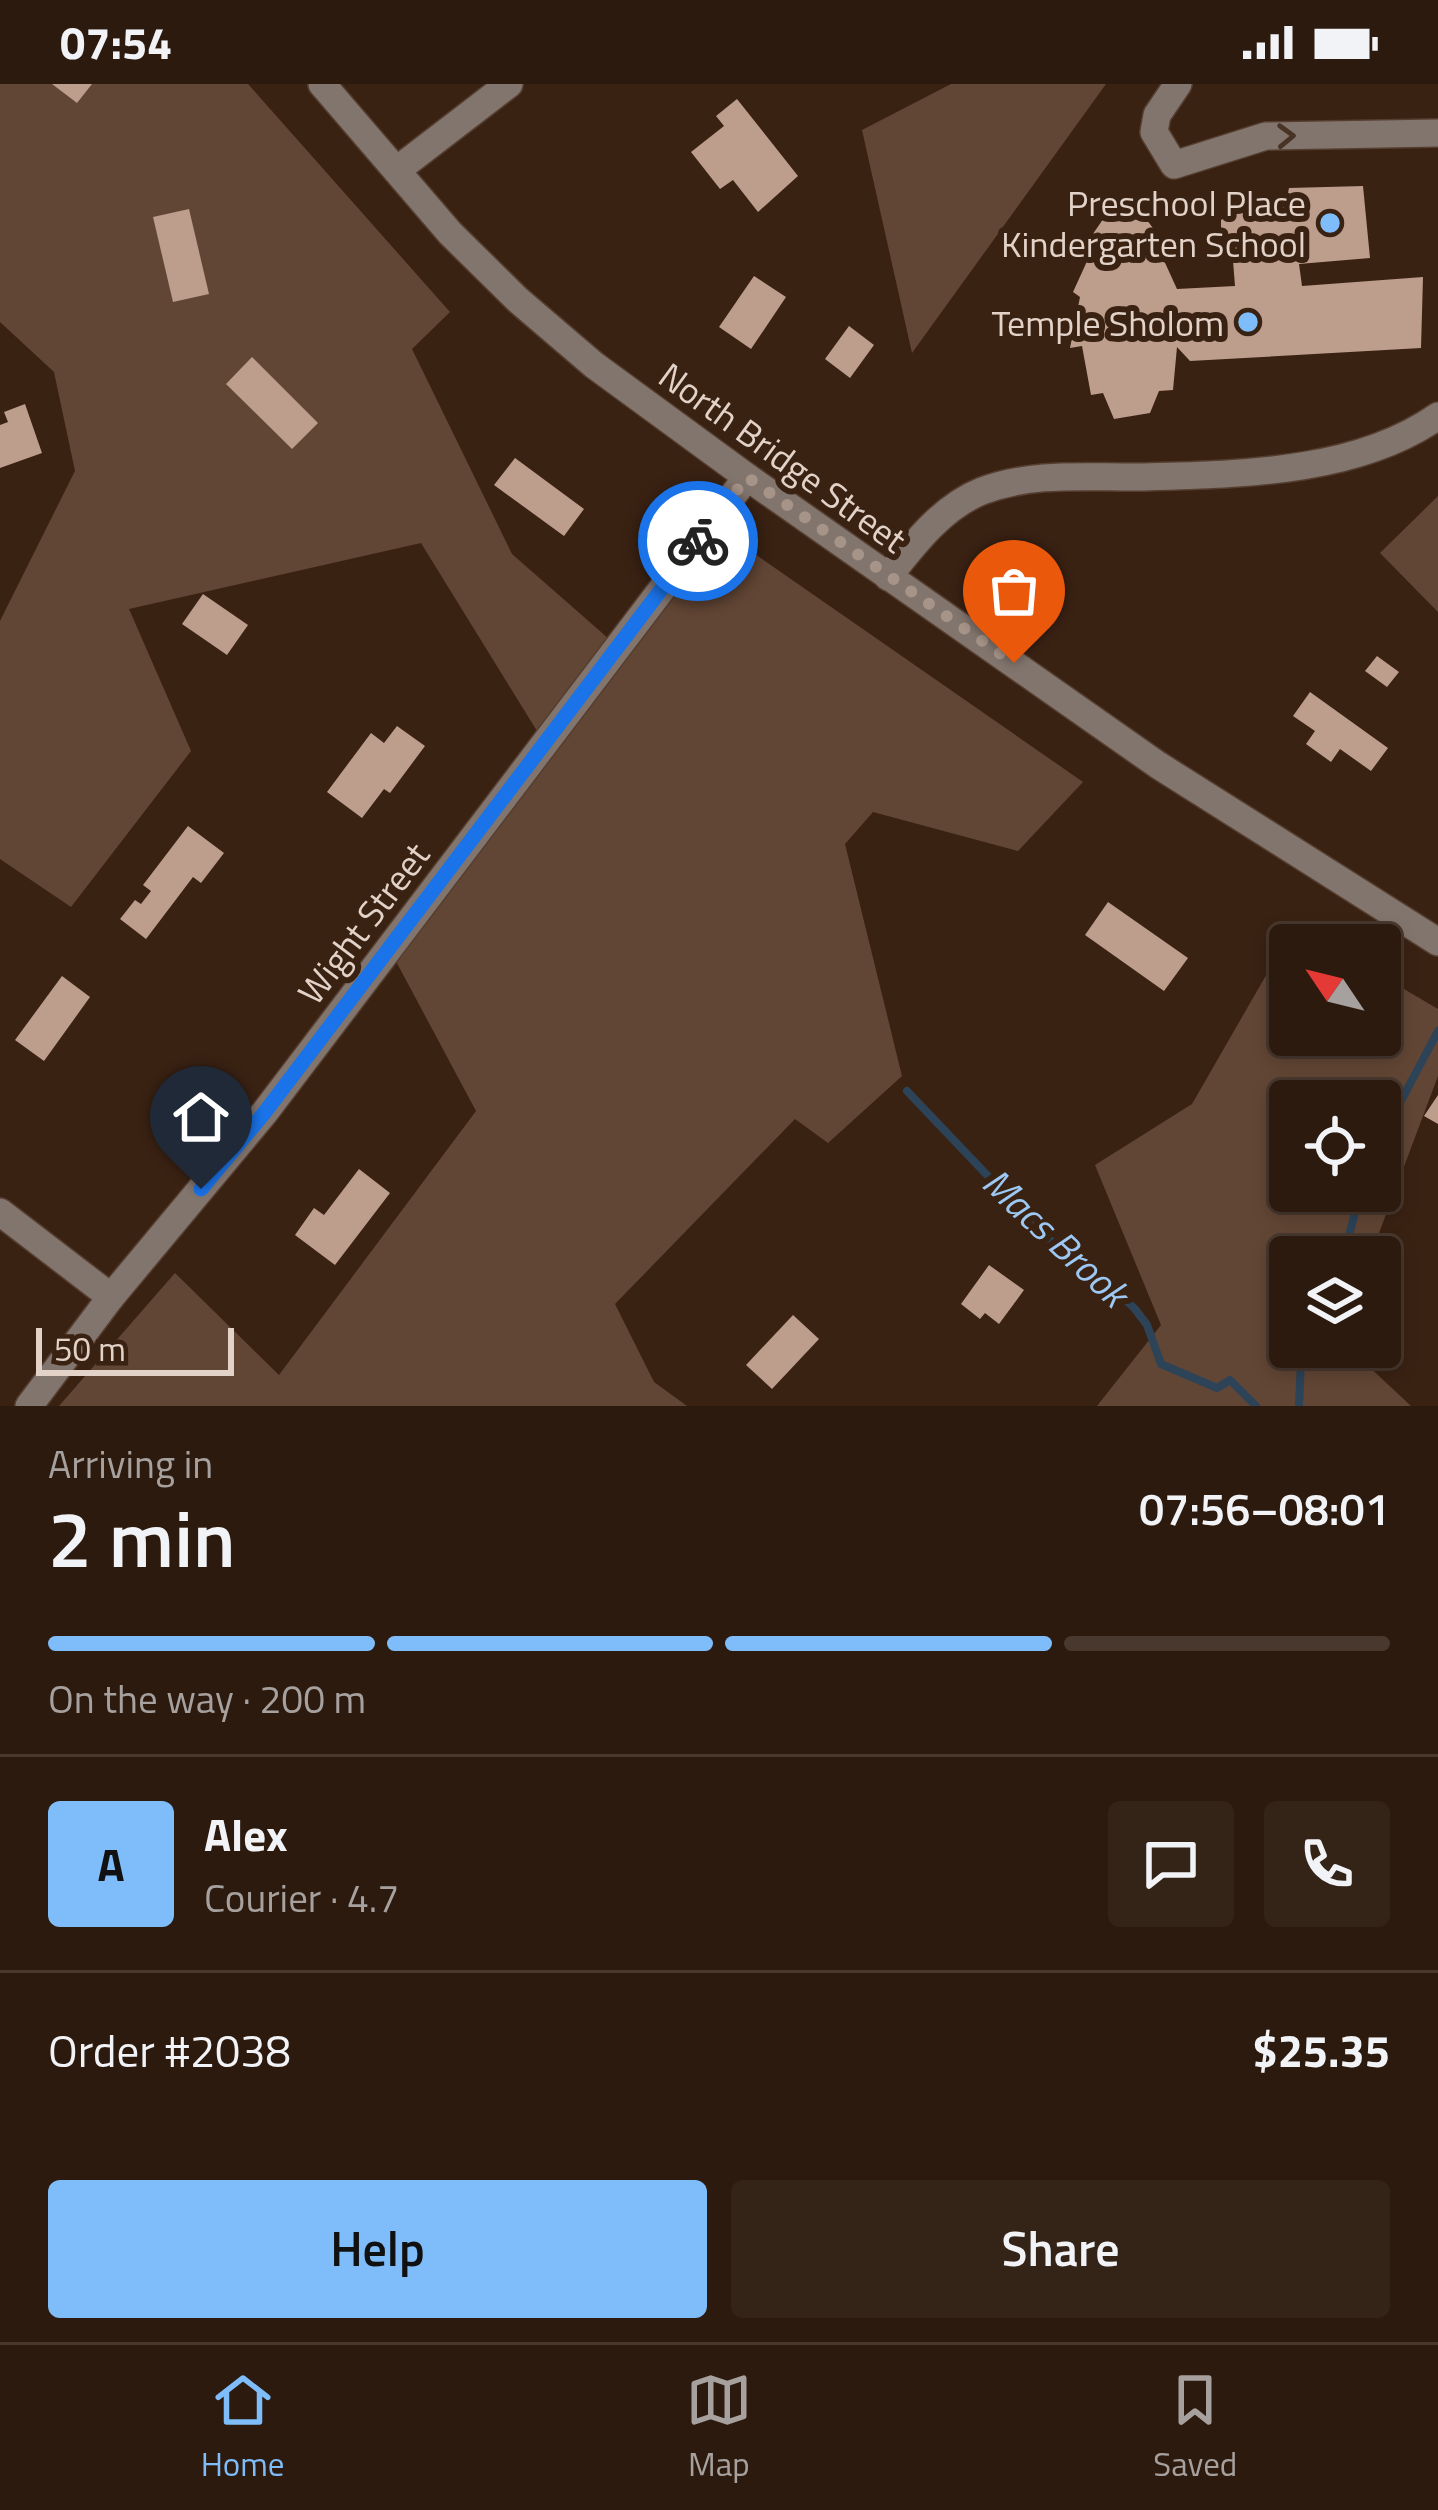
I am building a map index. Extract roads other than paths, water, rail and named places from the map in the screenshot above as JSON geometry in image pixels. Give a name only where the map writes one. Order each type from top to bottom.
[{"type":"street","name":"North Bridge Street","points":[[322,84],[450,233],[594,365],[1158,765],[1438,941]]},
{"type":"street","points":[[397,170],[509,84]]},
{"type":"street","points":[[1178,84],[1157,115],[1154,132],[1174,165],[1267,136],[1438,133]]},
{"type":"street","points":[[888,577],[926,528],[979,492],[1067,475],[1143,477],[1299,467],[1364,450],[1421,428],[1438,416]]},
{"type":"street","name":"Wight Street","points":[[28,1406],[111,1297],[265,1112],[747,477]]},
{"type":"street","points":[[0,1212],[111,1297]]},
{"type":"waterway","points":[[1401,1101],[1438,1031]]},
{"type":"waterway","name":"Macs Brook","points":[[907,1091],[1048,1239],[1091,1266],[1135,1309],[1147,1325],[1161,1364],[1217,1388],[1230,1380],[1256,1406]]},
{"type":"waterway","points":[[1349,1236],[1355,1212]]},
{"type":"waterway","points":[[1299,1406],[1301,1368]]},
{"type":"place","name":"Preschool Place Kindergarten School","points":[[1330,223]]},
{"type":"place","name":"Temple Sholom","points":[[1248,322]]}]
